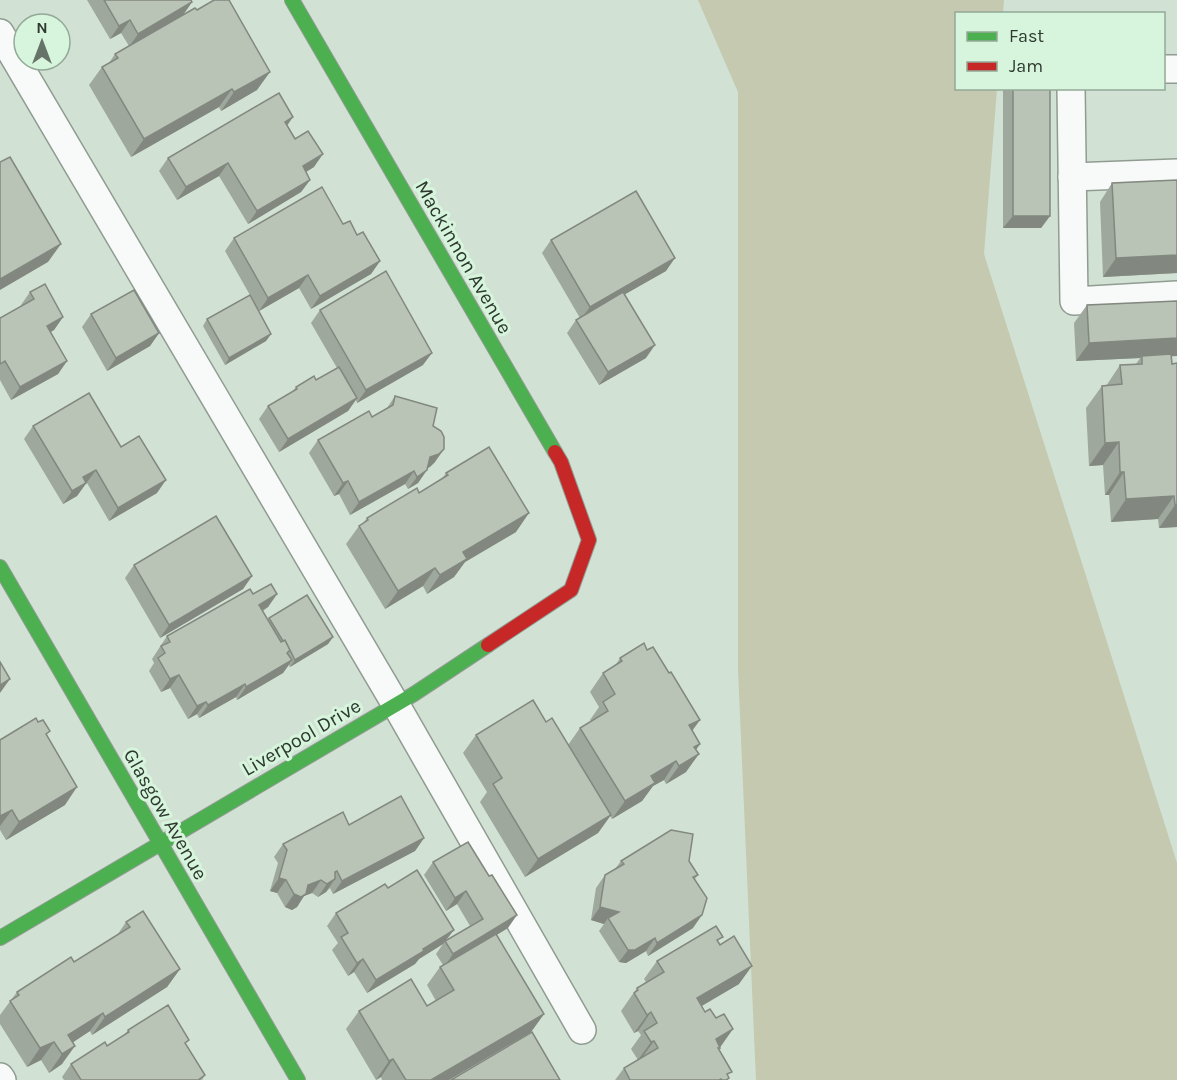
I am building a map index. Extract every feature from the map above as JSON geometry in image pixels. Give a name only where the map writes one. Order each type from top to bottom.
[{"type":"street","name":"Mackinnon Avenue","points":[[292,0],[561,462],[589,540]]},
{"type":"street","name":"Liverpool Drive","points":[[0,938],[159,842],[396,705],[572,590],[589,540]]},
{"type":"street","name":"Glasgow Avenue","points":[[0,567],[298,1080]]},
{"type":"lane","points":[[0,33],[396,705],[582,1030]]},
{"type":"lane","points":[[1071,90],[1074,301],[1177,296]]},
{"type":"lane","points":[[1072,177],[1177,173]]},
{"type":"green space","points":[[698,0],[1004,0],[1003,12],[955,12],[955,90],[997,90],[984,254],[1177,863],[1177,1080],[756,1080],[738,670],[738,92]]},
{"type":"building","points":[[104,0],[191,0],[192,2],[138,34],[130,20],[119,26]]},
{"type":"building","points":[[214,0],[229,0],[270,72],[234,92],[232,89],[144,139],[102,67],[118,58],[115,54],[195,8],[197,10]]},
{"type":"building","points":[[1013,90],[1050,90],[1050,216],[1013,216]]},
{"type":"building","points":[[279,93],[293,117],[285,122],[295,139],[308,131],[323,154],[303,166],[310,180],[257,211],[228,163],[186,187],[168,158]]},
{"type":"building","points":[[10,157],[61,244],[0,279],[0,162]]},
{"type":"building","points":[[1177,180],[1177,255],[1116,258],[1112,183]]},
{"type":"building","points":[[322,187],[343,224],[350,221],[357,235],[363,232],[380,261],[320,296],[308,275],[268,298],[234,238]]},
{"type":"building","points":[[636,191],[675,258],[590,307],[551,240]]},
{"type":"building","points":[[386,271],[432,353],[366,390],[320,310]]},
{"type":"building","points":[[45,284],[63,317],[47,326],[67,361],[20,387],[5,361],[0,364],[0,318],[34,299],[30,292]]},
{"type":"building","points":[[134,290],[159,333],[116,358],[91,314]]},
{"type":"building","points":[[623,292],[655,345],[608,372],[576,320]]},
{"type":"building","points":[[250,295],[271,334],[229,358],[207,319]]},
{"type":"building","points":[[1177,301],[1177,338],[1089,343],[1087,305]]},
{"type":"building","points":[[1171,354],[1172,364],[1177,363],[1177,505],[1175,505],[1174,496],[1126,499],[1124,472],[1120,472],[1119,442],[1105,443],[1102,386],[1122,384],[1120,365],[1142,364],[1142,356]]},
{"type":"building","points":[[339,367],[357,398],[288,439],[268,406],[314,376],[316,380]]},
{"type":"building","points":[[89,393],[121,447],[139,436],[166,480],[118,508],[96,470],[83,477],[86,483],[72,491],[33,426]]},
{"type":"building","points":[[395,396],[437,408],[433,426],[441,431],[444,437],[444,449],[439,454],[430,457],[427,470],[417,477],[414,471],[359,502],[348,481],[343,483],[318,440],[369,411],[372,417],[393,405]]},
{"type":"building","points":[[489,447],[529,513],[463,552],[467,559],[440,575],[435,568],[398,591],[359,526],[368,520],[367,518],[417,488],[419,493],[448,475],[446,473]]},
{"type":"building","points":[[216,516],[252,576],[169,625],[134,565]]},
{"type":"building","points":[[271,584],[277,594],[259,605],[281,642],[285,640],[290,650],[287,653],[292,660],[246,687],[245,684],[208,705],[206,702],[197,706],[179,675],[170,679],[158,658],[165,653],[161,646],[170,642],[167,636],[250,589],[253,594]]},
{"type":"building","points":[[307,595],[333,637],[295,660],[285,640],[283,641],[269,618]]},
{"type":"building","points":[[644,643],[647,650],[653,647],[700,720],[689,725],[700,744],[694,747],[699,754],[679,766],[676,761],[651,776],[655,783],[625,801],[580,728],[608,711],[603,702],[615,694],[603,673],[622,661],[620,658]]},
{"type":"building","points":[[0,662],[10,679],[0,685]]},
{"type":"building","points":[[533,700],[546,722],[552,718],[611,815],[538,859],[493,784],[502,778],[476,735]]},
{"type":"building","points":[[36,718],[38,722],[43,720],[50,731],[46,734],[77,787],[19,822],[12,810],[0,816],[0,740]]},
{"type":"building","points":[[401,796],[424,838],[342,881],[337,871],[335,879],[327,884],[321,880],[308,885],[306,894],[301,897],[294,894],[286,880],[279,878],[287,850],[283,844],[343,812],[349,825]]},
{"type":"building","points":[[671,830],[693,834],[689,861],[698,875],[693,877],[707,898],[702,915],[657,943],[655,938],[635,950],[628,950],[608,918],[619,912],[600,907],[605,875],[624,864],[621,861]]},
{"type":"building","points":[[468,842],[517,915],[453,954],[445,941],[483,919],[466,891],[455,898],[433,862]]},
{"type":"building","points":[[417,870],[454,930],[376,980],[363,959],[357,963],[341,937],[348,933],[336,913],[385,884],[388,888]]},
{"type":"building","points":[[143,911],[180,969],[105,1017],[103,1013],[68,1035],[75,1046],[62,1054],[54,1042],[40,1048],[10,1001],[19,995],[17,992],[71,957],[74,962],[130,927],[126,922]]},
{"type":"building","points":[[716,926],[723,937],[717,940],[720,945],[734,936],[752,966],[697,998],[705,1012],[710,1009],[716,1018],[724,1014],[733,1029],[716,1039],[720,1048],[718,1048],[732,1072],[727,1074],[729,1078],[726,1080],[630,1080],[624,1068],[658,1048],[644,1031],[657,1023],[651,1012],[647,1015],[634,993],[638,990],[637,988],[664,972],[657,961]]},
{"type":"building","points":[[496,934],[544,1014],[431,1080],[406,1080],[393,1059],[389,1061],[359,1011],[411,979],[427,1006],[454,990],[440,967]]},
{"type":"building","points":[[168,1005],[189,1040],[185,1043],[205,1075],[198,1080],[81,1080],[71,1064],[105,1042],[107,1046]]},
{"type":"building","points":[[532,1032],[560,1080],[451,1080]]},
{"type":"traffic: fast","points":[[292,0],[555,452]]},
{"type":"traffic: fast","points":[[0,567],[298,1080]]},
{"type":"traffic: fast","points":[[0,938],[414,694],[488,645]]},
{"type":"traffic: jam","points":[[488,645],[571,590],[589,540],[561,462],[555,452]]}]
